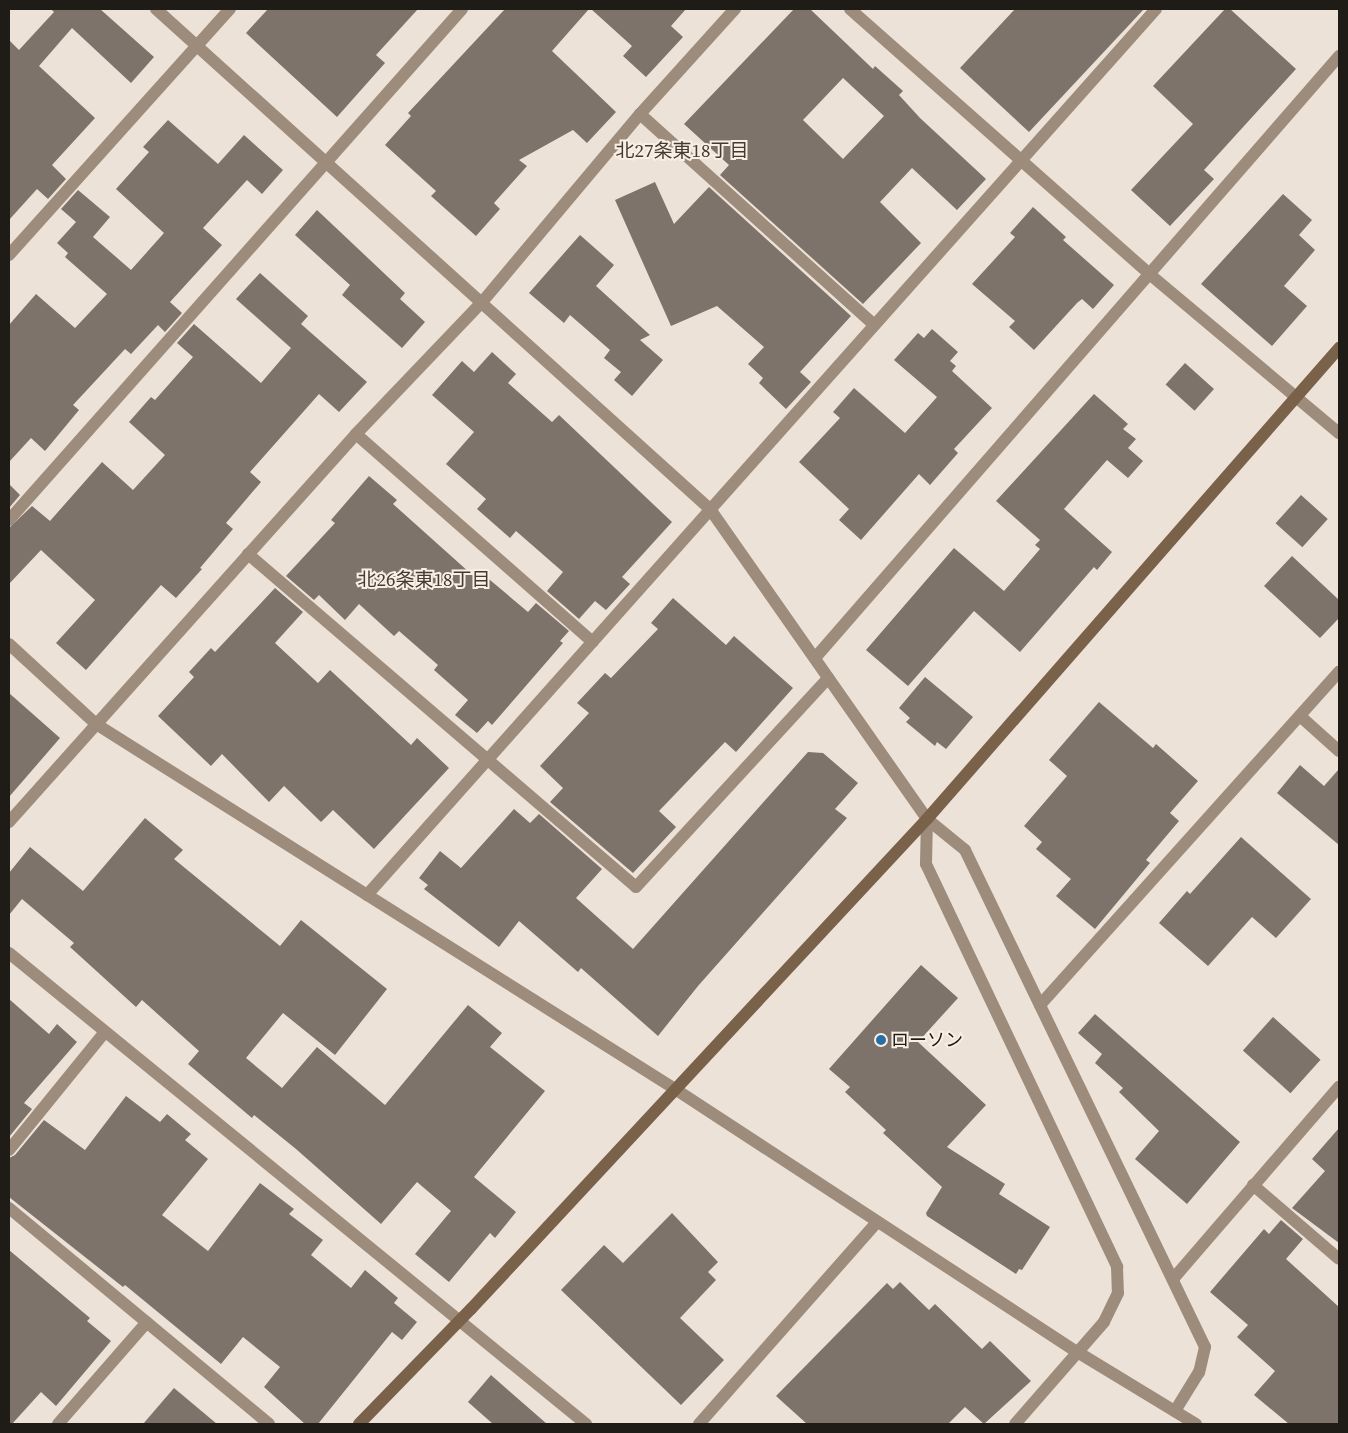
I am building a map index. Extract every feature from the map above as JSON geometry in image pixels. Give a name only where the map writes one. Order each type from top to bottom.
[{"type":"street","points":[[156,9],[328,160],[710,509],[927,819],[965,850],[1205,1347],[1199,1372],[1175,1411]]},
{"type":"street","points":[[9,255],[230,9]]},
{"type":"street","points":[[9,520],[462,9]]},
{"type":"street","points":[[9,822],[356,434],[483,301],[640,114],[735,9]]},
{"type":"street","points":[[850,9],[1148,272],[1339,433]]},
{"type":"street","points":[[367,895],[1156,9]]},
{"type":"street","points":[[814,658],[1148,272],[1339,56]]},
{"type":"street","points":[[640,114],[874,325]]},
{"type":"street","points":[[360,1424],[459,1322],[927,819],[1339,348]]},
{"type":"street","points":[[356,434],[593,642]]},
{"type":"street","points":[[248,554],[636,887],[828,678]]},
{"type":"street","points":[[9,644],[96,724],[675,1089],[1079,1353],[1196,1424]]},
{"type":"street","points":[[1040,1005],[1339,672]]},
{"type":"street","points":[[1300,716],[1339,751]]},
{"type":"street","points":[[927,819],[926,864],[1116,1267],[1118,1293],[1104,1322],[1079,1353],[1015,1424]]},
{"type":"street","points":[[9,953],[586,1424]]},
{"type":"street","points":[[9,1150],[106,1032]]},
{"type":"street","points":[[1173,1279],[1339,1087]]},
{"type":"street","points":[[1253,1185],[1339,1259]]},
{"type":"street","points":[[9,1208],[269,1424]]},
{"type":"street","points":[[699,1424],[877,1222]]},
{"type":"street","points":[[58,1424],[147,1322]]},
{"type":"building","points":[[51,9],[100,9],[154,57],[131,83],[72,28],[39,66],[95,118],[52,165],[66,179],[48,199],[37,189],[9,220],[9,40],[19,50],[54,12]]},
{"type":"building","points":[[268,9],[418,9],[376,55],[385,63],[337,117],[246,33]]},
{"type":"building","points":[[505,9],[589,9],[552,51],[616,112],[587,143],[573,130],[519,160],[527,166],[494,203],[500,209],[476,236],[431,196],[436,191],[385,145],[411,116],[408,113]]},
{"type":"building","points":[[591,9],[686,9],[671,26],[683,37],[646,77],[623,56],[632,46]]},
{"type":"building","points":[[794,9],[810,9],[873,69],[875,66],[903,91],[899,95],[920,118],[986,179],[957,210],[912,168],[880,202],[921,243],[863,304],[720,175],[729,165],[684,124]],"holes":[[[843,78],[884,116],[843,159],[803,120]]]},
{"type":"building","points":[[1015,9],[1144,9],[1029,132],[960,68]]},
{"type":"building","points":[[1225,9],[1230,9],[1296,69],[1204,170],[1214,179],[1170,226],[1131,190],[1193,124],[1153,86]]},
{"type":"building","points":[[168,120],[218,164],[244,135],[283,170],[262,194],[247,180],[203,228],[222,245],[170,302],[182,313],[165,332],[158,325],[131,354],[125,349],[73,405],[79,410],[45,451],[31,438],[9,462],[9,325],[36,294],[75,328],[107,294],[65,257],[68,253],[57,243],[76,222],[61,209],[78,190],[110,217],[93,237],[131,270],[164,233],[116,189],[149,152],[143,147]]},
{"type":"building","points":[[655,182],[674,224],[709,187],[851,316],[800,372],[811,382],[786,409],[759,383],[763,378],[748,364],[764,347],[717,306],[671,326],[615,200]]},
{"type":"building","points":[[1283,194],[1312,220],[1299,235],[1315,250],[1284,286],[1307,306],[1272,346],[1201,284]]},
{"type":"building","points":[[1033,207],[1066,237],[1063,240],[1114,285],[1093,309],[1082,299],[1077,303],[1034,350],[1009,327],[1015,321],[972,284],[1015,237],[1010,233]]},
{"type":"building","points":[[317,210],[405,293],[400,299],[425,322],[402,348],[342,295],[350,285],[295,235]]},
{"type":"building","points":[[580,235],[614,265],[596,286],[650,335],[640,340],[663,360],[632,396],[614,380],[621,372],[604,358],[610,350],[570,315],[564,323],[529,293]]},
{"type":"building","points":[[260,273],[308,316],[301,324],[367,382],[339,412],[319,394],[250,472],[261,482],[226,523],[233,529],[200,568],[202,569],[176,598],[161,585],[86,670],[56,643],[95,600],[41,550],[9,584],[9,528],[32,506],[50,521],[102,462],[133,490],[165,455],[129,422],[151,397],[155,400],[193,357],[177,343],[194,324],[261,383],[291,348],[236,299]]},
{"type":"building","points":[[932,329],[958,352],[950,361],[956,366],[952,371],[992,408],[954,449],[958,453],[930,485],[919,474],[861,540],[839,520],[849,509],[799,462],[840,418],[833,412],[854,388],[905,433],[937,397],[894,360],[918,333],[924,338]]},
{"type":"building","points":[[492,352],[516,374],[508,383],[552,422],[559,415],[672,522],[622,577],[630,584],[606,610],[595,601],[579,619],[547,591],[563,572],[516,531],[510,538],[477,509],[486,499],[446,464],[474,432],[432,395],[462,361],[474,372]]},
{"type":"building","points":[[1185,363],[1214,389],[1195,411],[1166,385]]},
{"type":"building","points":[[1094,394],[1128,424],[1123,429],[1136,439],[1128,448],[1143,461],[1128,478],[1107,460],[1064,509],[1112,552],[1097,570],[1094,567],[1020,652],[974,611],[908,686],[866,650],[954,548],[1004,591],[1040,549],[1035,545],[1040,540],[996,501]]},
{"type":"building","points":[[369,476],[397,500],[393,504],[479,581],[484,575],[528,612],[536,603],[569,631],[560,641],[563,643],[492,725],[488,721],[477,733],[455,715],[468,700],[434,670],[438,665],[399,631],[394,636],[359,604],[345,620],[319,595],[314,600],[286,576],[335,523],[331,520]]},
{"type":"building","points":[[9,484],[20,495],[9,508]]},
{"type":"building","points":[[1301,495],[1328,519],[1302,547],[1276,523]]},
{"type":"building","points":[[1292,556],[1339,600],[1339,618],[1320,638],[1264,586]]},
{"type":"building","points":[[275,588],[303,612],[275,643],[318,683],[330,670],[411,745],[417,738],[449,768],[374,849],[333,810],[321,822],[284,786],[269,802],[222,754],[211,766],[158,716],[194,677],[189,672],[211,648],[215,652]]},
{"type":"building","points":[[673,598],[726,645],[734,636],[793,688],[736,752],[725,742],[659,811],[676,827],[633,873],[550,802],[563,788],[540,766],[589,713],[577,703],[605,673],[611,678],[658,629],[651,623]]},
{"type":"building","points":[[925,677],[973,717],[946,749],[937,742],[935,746],[906,722],[910,718],[899,708]]},
{"type":"building","points":[[9,693],[60,738],[9,797]]},
{"type":"building","points":[[1099,702],[1153,748],[1156,744],[1198,781],[1170,813],[1179,821],[1146,860],[1150,863],[1095,929],[1056,896],[1071,879],[1036,849],[1042,842],[1024,826],[1067,776],[1049,760]]},
{"type":"building","points":[[808,752],[823,753],[858,783],[835,809],[847,818],[698,986],[658,1036],[581,968],[578,972],[519,921],[499,947],[424,889],[428,885],[419,878],[440,851],[461,868],[514,809],[530,823],[539,814],[602,869],[576,898],[633,949]]},
{"type":"building","points":[[1300,765],[1324,786],[1339,769],[1339,845],[1277,793]]},
{"type":"building","points":[[145,818],[183,850],[174,859],[280,946],[301,920],[387,989],[335,1055],[283,1013],[246,1058],[282,1088],[317,1047],[385,1105],[468,1005],[502,1033],[490,1047],[545,1091],[474,1177],[516,1212],[495,1238],[490,1233],[449,1282],[415,1254],[451,1211],[417,1182],[381,1224],[296,1149],[254,1115],[252,1118],[188,1064],[199,1051],[142,1000],[136,1007],[70,947],[74,943],[22,899],[9,915],[9,873],[30,847],[83,891]]},
{"type":"building","points":[[1241,837],[1311,899],[1276,938],[1252,917],[1208,966],[1159,923],[1187,891],[1190,894]]},
{"type":"building","points":[[921,965],[958,998],[918,1042],[986,1105],[947,1147],[1005,1184],[999,1194],[1050,1227],[1022,1270],[1019,1269],[1016,1274],[927,1216],[926,1213],[942,1187],[883,1133],[886,1130],[845,1092],[850,1087],[829,1069]]},
{"type":"building","points":[[9,999],[49,1034],[57,1024],[77,1042],[24,1103],[32,1109],[9,1137]]},
{"type":"building","points":[[1095,1014],[1240,1142],[1187,1204],[1135,1159],[1159,1131],[1119,1092],[1123,1088],[1095,1063],[1102,1054],[1078,1033]]},
{"type":"building","points":[[1273,1017],[1321,1060],[1290,1093],[1243,1050]]},
{"type":"building","points":[[126,1096],[160,1122],[167,1114],[191,1134],[185,1140],[208,1159],[162,1215],[208,1251],[260,1183],[294,1209],[289,1214],[323,1240],[311,1255],[351,1288],[365,1270],[398,1298],[394,1303],[417,1322],[402,1340],[392,1332],[318,1424],[305,1424],[264,1387],[280,1367],[243,1337],[221,1364],[125,1285],[123,1287],[9,1197],[9,1158],[15,1155],[44,1120],[85,1150]]},
{"type":"building","points":[[1339,1128],[1339,1243],[1292,1208],[1325,1171],[1312,1159]]},
{"type":"building","points":[[672,1213],[718,1262],[708,1272],[716,1280],[680,1318],[724,1360],[681,1405],[561,1290],[604,1245],[623,1263]]},
{"type":"building","points":[[1281,1220],[1303,1239],[1286,1259],[1339,1307],[1339,1424],[1289,1424],[1254,1395],[1275,1371],[1237,1337],[1248,1325],[1210,1292],[1264,1229],[1269,1234]]},
{"type":"building","points":[[9,1250],[90,1318],[87,1321],[111,1341],[56,1406],[41,1392],[12,1424],[9,1424]]},
{"type":"building","points":[[900,1282],[929,1310],[935,1304],[982,1349],[990,1341],[1031,1381],[984,1424],[965,1407],[948,1424],[807,1424],[776,1396],[887,1283],[893,1289]]},
{"type":"building","points":[[491,1375],[547,1424],[493,1424],[468,1402]]},
{"type":"building","points":[[174,1388],[217,1424],[143,1424]]},
{"type":"place","name":"ローソン","points":[[881,1040]]},
{"type":"district","name":"北27条東18丁目","points":[[682,151]]},
{"type":"district","name":"北26条東18丁目","points":[[424,580]]}]
